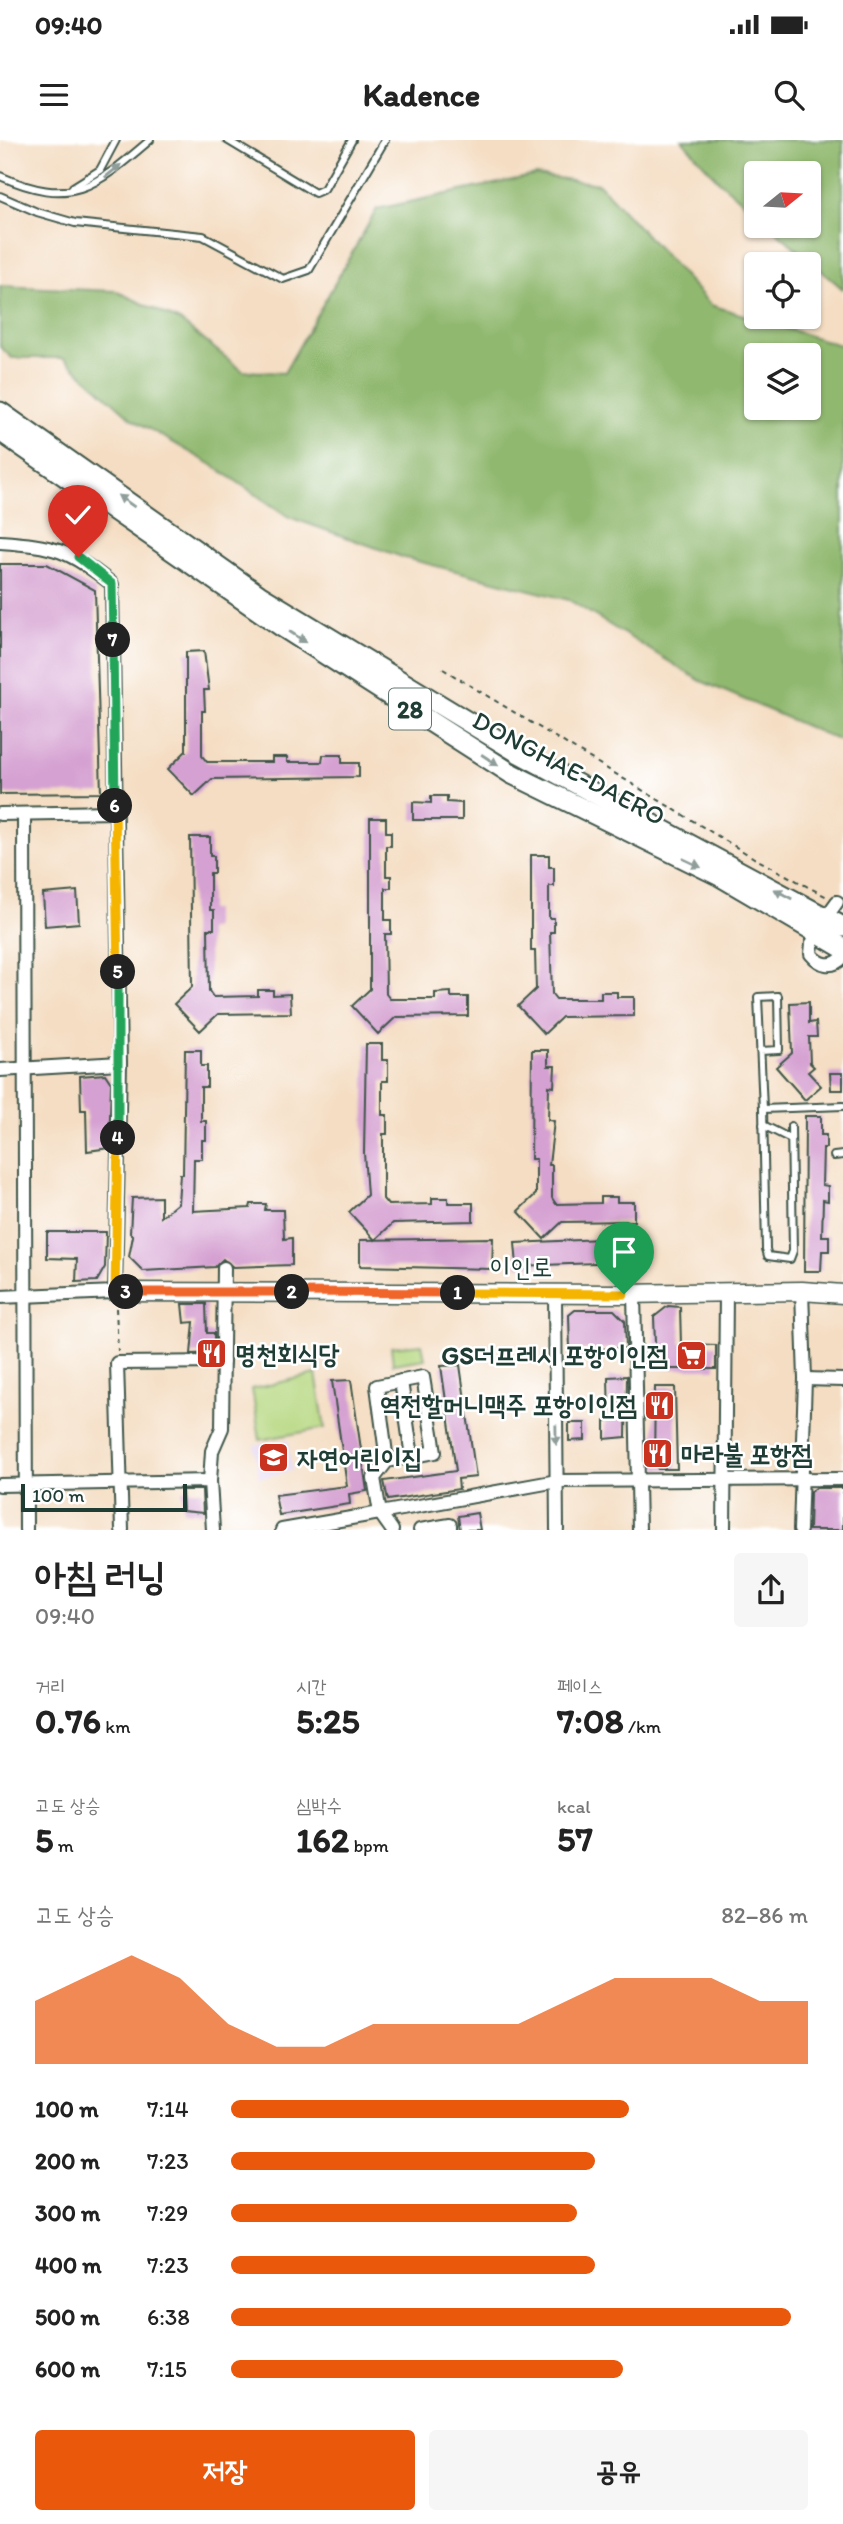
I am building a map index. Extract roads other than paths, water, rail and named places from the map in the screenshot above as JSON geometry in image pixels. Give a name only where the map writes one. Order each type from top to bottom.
[{"type":"main road","points":[[0,412],[271,602],[519,753],[843,926]]},
{"type":"main road","name":"DONGHAE-DAERO","points":[[0,431],[281,626],[512,774],[720,876],[843,948]]},
{"type":"street","points":[[0,542],[42,545],[78,557],[112,584],[120,1063],[115,1296],[0,1297]]},
{"type":"street","points":[[0,814],[115,812]]},
{"type":"street","points":[[24,814],[26,1530]]},
{"type":"street","points":[[812,943],[811,954],[816,961],[828,965],[843,957]]},
{"type":"street","points":[[0,1070],[120,1063]]},
{"type":"street","points":[[213,1530],[210,1481],[212,1451],[222,1429],[224,1268]]},
{"type":"street","points":[[800,1530],[805,1379],[802,1291]]},
{"type":"street","name":"이인로","points":[[115,1296],[223,1292],[802,1291],[843,1294]]},
{"type":"street","points":[[724,1530],[726,1292]]},
{"type":"street","points":[[555,1293],[557,1530]]},
{"type":"street","points":[[634,1293],[639,1530]]},
{"type":"street","points":[[122,1530],[118,1363],[223,1362]]},
{"type":"street","points":[[387,1461],[377,1386],[423,1377],[435,1452],[387,1461],[374,1478],[380,1513],[392,1530]]},
{"type":"street","points":[[805,1379],[843,1380]]},
{"type":"street","points":[[401,1381],[412,1457]]},
{"type":"street","points":[[282,1530],[556,1481],[843,1479]]},
{"type":"street","points":[[0,1485],[210,1481]]},
{"type":"street","points":[[423,1530],[450,1525],[450,1530]]},
{"type":"lane","points":[[69,190],[100,170],[116,140]]},
{"type":"lane","points":[[0,176],[50,193],[97,184],[150,140]]},
{"type":"lane","points":[[227,140],[315,193],[324,189],[352,140]]},
{"type":"lane","points":[[0,196],[37,212],[75,223],[204,236],[283,279],[309,270],[385,140]]},
{"type":"lane","points":[[760,1051],[779,1050],[778,996],[758,997],[766,1249],[768,1256],[774,1259],[790,1259],[793,1251],[791,1126]]},
{"type":"lane","points":[[763,1109],[843,1107]]},
{"type":"lane","points":[[763,1125],[791,1139]]},
{"type":"lane","points":[[834,1156],[843,1155]]},
{"type":"place","name":"명천회식당","points":[[212,1354]]},
{"type":"place","name":"GS더프레시 포항이인점","points":[[691,1355]]},
{"type":"place","name":"역전할머니맥주 포항이인점","points":[[660,1405]]},
{"type":"place","name":"마라불 포항점","points":[[658,1454]]},
{"type":"place","name":"자연어린이집","points":[[274,1458]]}]
